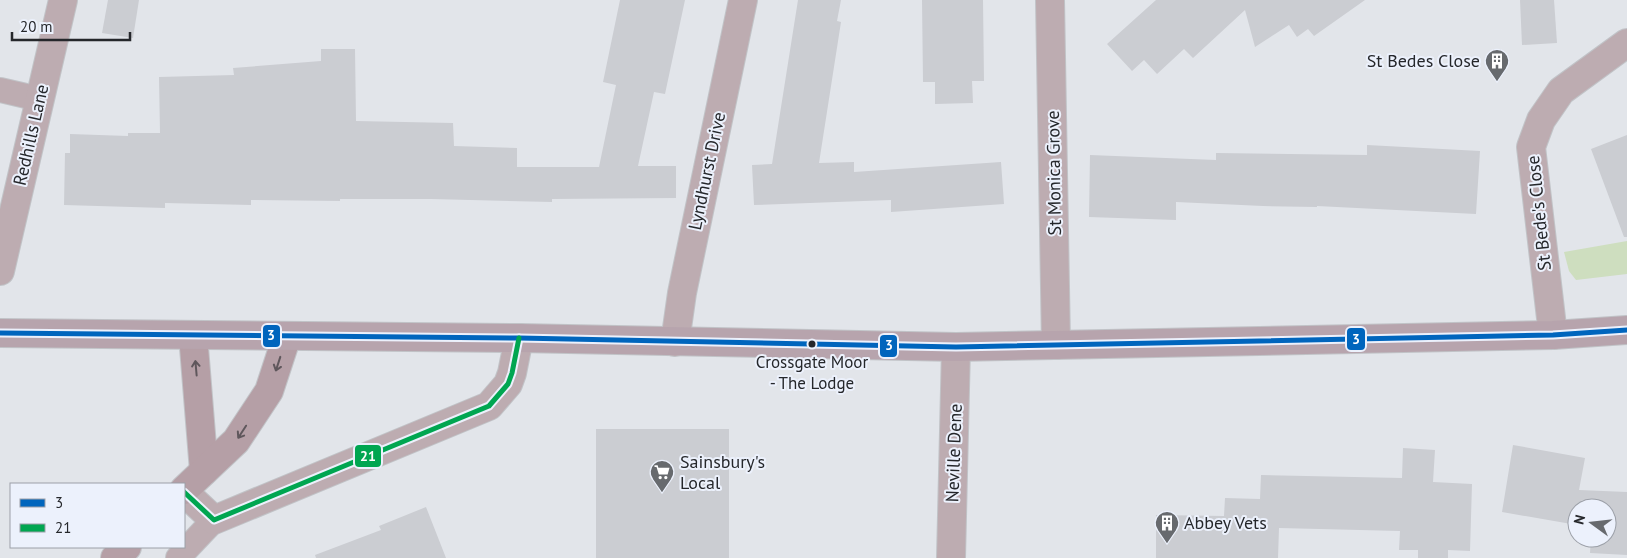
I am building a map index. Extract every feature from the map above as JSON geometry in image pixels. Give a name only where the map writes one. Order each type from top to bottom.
[{"type":"highway","points":[[0,332],[519,338],[956,348],[1553,335],[1627,330]]},
{"type":"street","name":"Redhills Lane","points":[[0,271],[63,0]]},
{"type":"street","name":"Lyndhurst Drive","points":[[675,342],[682,293],[743,0]]},
{"type":"street","name":"St Monica Grove","points":[[1050,0],[1056,345]]},
{"type":"street","name":"St Bede's Close","points":[[1553,335],[1531,147],[1541,120],[1561,91],[1627,43]]},
{"type":"street","points":[[194,335],[204,471]]},
{"type":"street","points":[[185,490],[236,442],[269,391],[287,336]]},
{"type":"street","points":[[185,492],[214,520],[489,406],[508,384],[519,338]]},
{"type":"street","name":"Neville Dene","points":[[950,558],[956,348]]},
{"type":"street","points":[[115,558],[126,548]]},
{"type":"lane","points":[[0,90],[40,99]]},
{"type":"lane","points":[[178,558],[214,520]]},
{"type":"green space","points":[[1627,241],[1627,274],[1576,280],[1569,271],[1564,252]]},
{"type":"building","points":[[108,0],[139,0],[133,38],[102,33]]},
{"type":"building","points":[[620,0],[685,0],[665,94],[654,92],[638,166],[676,166],[676,198],[552,199],[552,202],[431,199],[251,200],[251,205],[165,203],[165,208],[64,205],[65,153],[70,153],[70,134],[128,136],[128,133],[160,133],[159,77],[234,75],[233,68],[321,61],[321,49],[355,49],[356,121],[453,123],[454,146],[517,148],[517,167],[599,167],[616,85],[603,82]]},
{"type":"building","points":[[798,0],[841,0],[837,21],[841,22],[819,163],[854,162],[854,172],[1001,162],[1004,204],[891,212],[891,200],[754,205],[752,165],[772,164]]},
{"type":"building","points":[[922,0],[983,0],[984,81],[972,81],[973,103],[935,104],[935,82],[923,82]]},
{"type":"building","points":[[1156,0],[1365,0],[1314,36],[1308,29],[1297,37],[1289,25],[1255,47],[1245,10],[1193,58],[1184,49],[1157,74],[1144,60],[1132,71],[1107,44]]},
{"type":"building","points":[[1520,0],[1554,0],[1557,43],[1522,45]]},
{"type":"building","points":[[1627,135],[1627,237],[1624,237],[1591,149]]},
{"type":"building","points":[[1367,145],[1480,151],[1476,214],[1317,206],[1263,206],[1176,202],[1176,220],[1089,217],[1090,155],[1216,160],[1216,153],[1367,155]]},
{"type":"building","name":"Sainsbury's Local","points":[[596,429],[729,429],[729,558],[596,558]]},
{"type":"building","points":[[1513,445],[1585,458],[1579,490],[1627,492],[1627,555],[1590,553],[1590,548],[1617,548],[1617,498],[1567,498],[1567,523],[1502,512]]},
{"type":"building","points":[[1403,448],[1435,450],[1433,482],[1472,484],[1470,551],[1448,550],[1448,558],[1418,558],[1418,550],[1399,550],[1400,531],[1279,528],[1278,558],[1156,558],[1156,515],[1224,516],[1225,498],[1260,499],[1261,475],[1402,478]]},
{"type":"building","points":[[426,507],[446,558],[316,558],[315,555],[381,530],[379,526]]},
{"type":"transit line","name":"3","points":[[0,333],[519,338],[956,347],[1553,335],[1627,330]]},
{"type":"transit line","name":"21","points":[[185,493],[214,520],[489,406],[508,384],[519,338]]},
{"type":"place","name":"St Bedes Close","points":[[1497,82]]},
{"type":"place","name":"Crossgate Moor - The Lodge","points":[[812,344]]},
{"type":"place","name":"Sainsbury's Local","points":[[662,493]]},
{"type":"place","name":"Abbey Vets","points":[[1167,544]]}]
